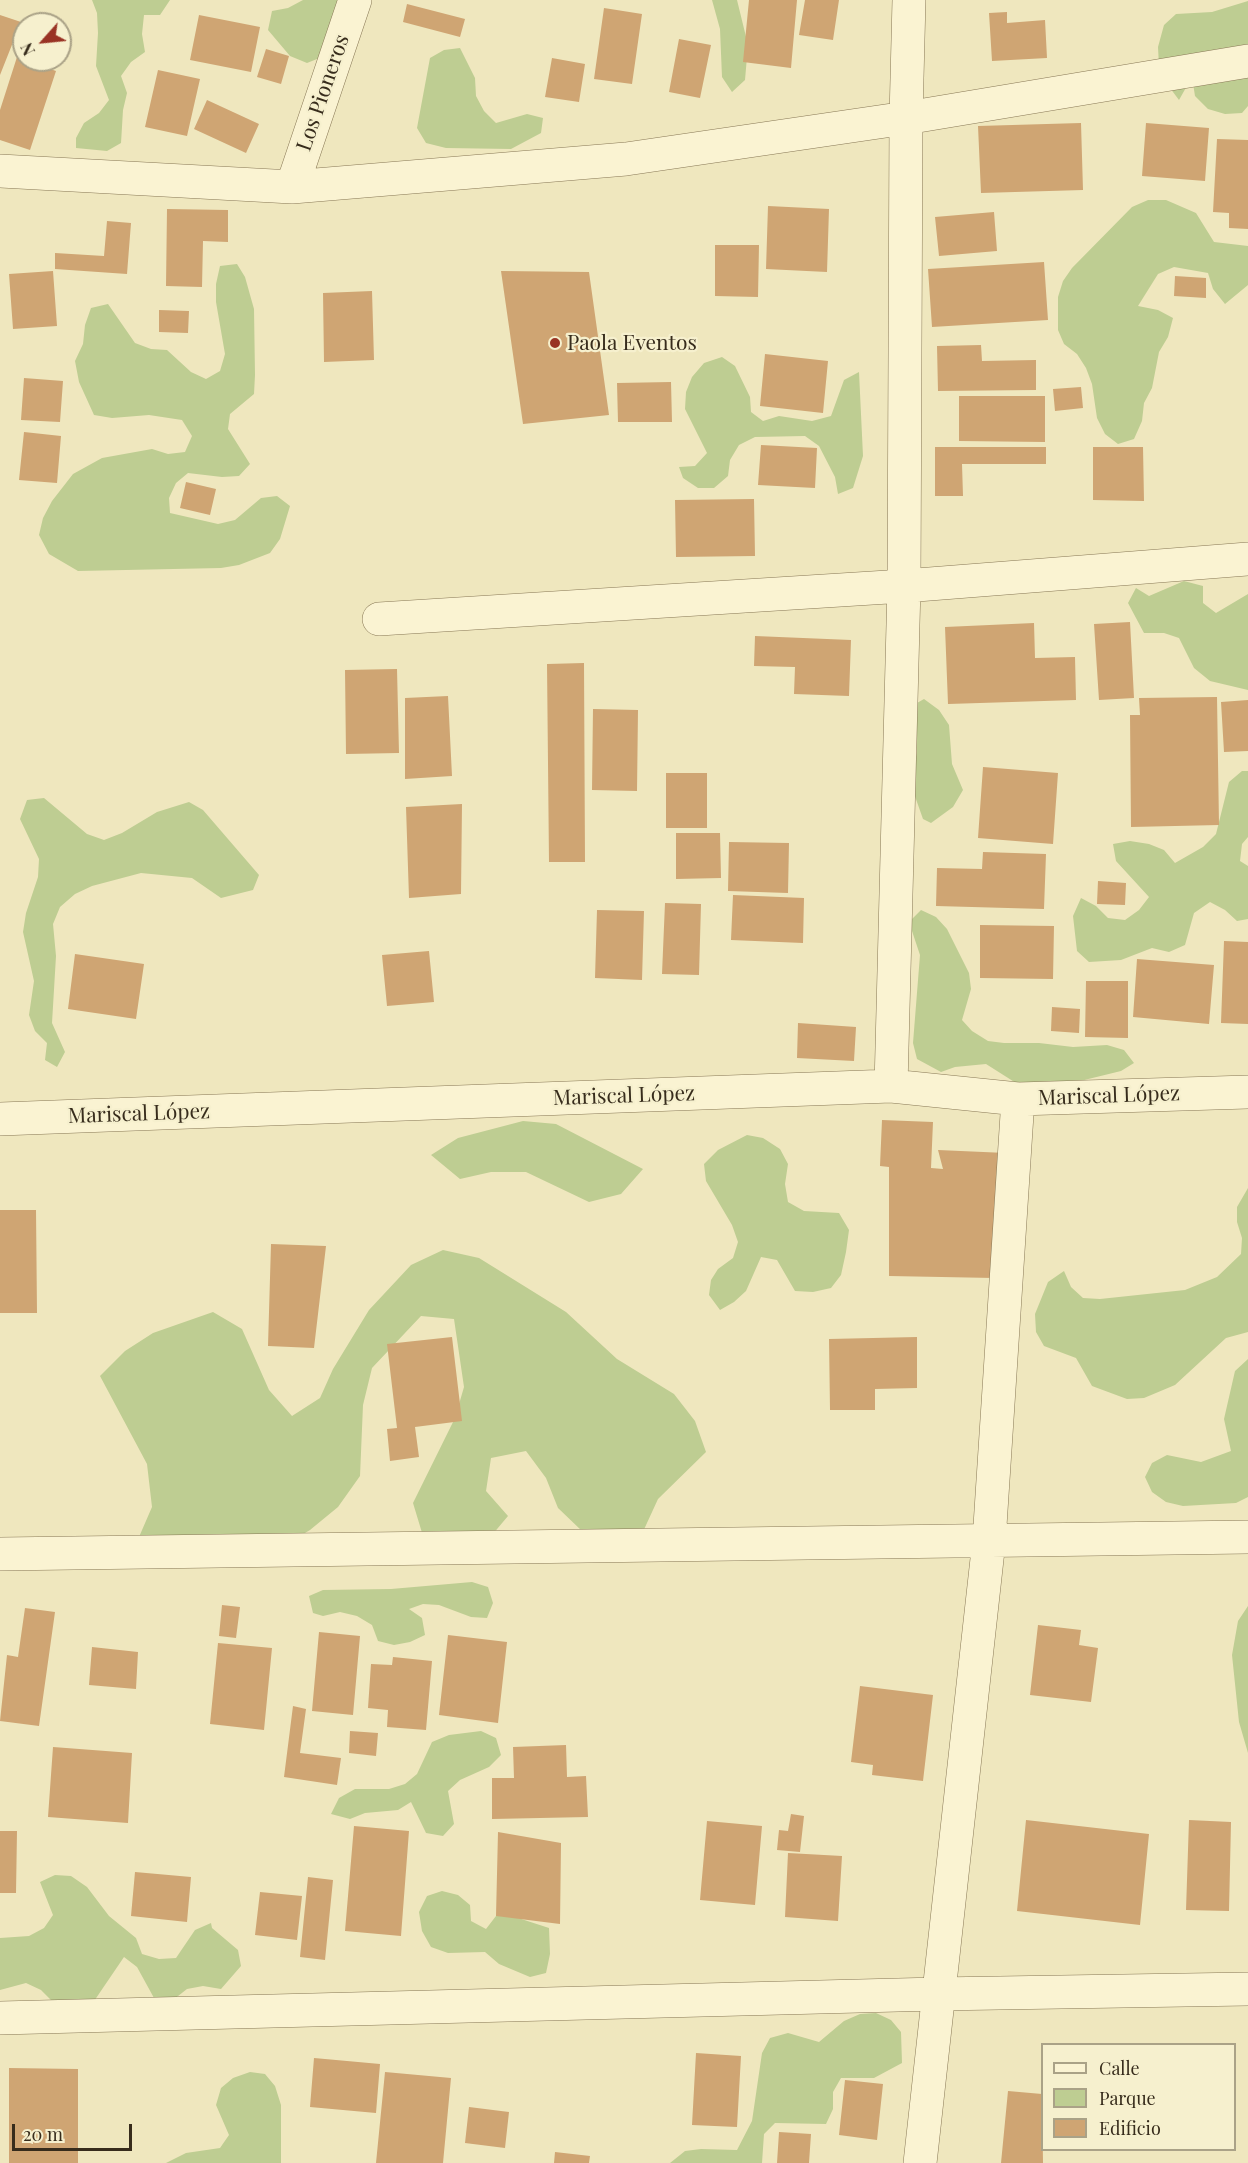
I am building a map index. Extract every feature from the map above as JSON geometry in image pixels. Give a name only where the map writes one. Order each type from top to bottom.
[{"type":"street","name":"Los Pioneros","points":[[292,187],[355,0]]},
{"type":"street","points":[[891,1086],[904,586],[906,118],[909,0]]},
{"type":"street","points":[[0,171],[292,187],[626,159],[906,118],[1248,61]]},
{"type":"street","points":[[379,619],[904,586],[1248,560]]},
{"type":"street","name":"Mariscal López","points":[[0,1119],[891,1086],[1018,1099],[1248,1092]]},
{"type":"street","points":[[920,2163],[989,1540],[1018,1099]]},
{"type":"street","points":[[0,1554],[1248,1537]]},
{"type":"street","points":[[0,2018],[937,1994],[1248,1989]]},
{"type":"green space","points":[[92,0],[170,0],[160,15],[144,15],[142,34],[145,52],[131,62],[121,76],[127,93],[123,110],[121,143],[107,151],[76,148],[76,138],[84,123],[99,113],[109,100],[96,66],[97,13]]},
{"type":"green space","points":[[303,0],[342,0],[322,57],[307,63],[290,56],[268,30],[272,11],[288,8]]},
{"type":"green space","points":[[712,0],[737,0],[748,45],[745,80],[732,92],[722,77],[720,29]]},
{"type":"green space","points":[[1248,1],[1248,106],[1242,113],[1225,114],[1208,109],[1195,96],[1192,77],[1179,100],[1167,84],[1159,66],[1158,47],[1164,25],[1176,14],[1212,12]]},
{"type":"green space","points":[[460,48],[475,78],[476,96],[484,111],[496,123],[527,114],[543,118],[541,133],[511,149],[446,148],[426,143],[417,128],[430,58],[444,50]]},
{"type":"green space","points":[[1148,200],[1166,200],[1196,213],[1214,242],[1248,246],[1248,285],[1225,304],[1213,289],[1208,273],[1174,267],[1158,274],[1138,306],[1158,310],[1173,318],[1168,337],[1159,352],[1152,388],[1144,403],[1142,421],[1134,439],[1118,444],[1105,434],[1097,418],[1092,384],[1086,368],[1077,354],[1064,344],[1058,330],[1058,297],[1063,281],[1072,268],[1132,207]]},
{"type":"green space","points":[[237,264],[245,277],[254,309],[254,394],[230,414],[228,429],[250,464],[239,476],[222,477],[188,473],[176,483],[169,498],[170,513],[218,524],[235,520],[261,498],[277,496],[290,506],[280,539],[270,553],[239,565],[221,568],[78,571],[49,554],[39,535],[43,518],[52,501],[73,474],[102,458],[152,449],[168,454],[185,452],[192,436],[182,420],[149,415],[112,418],[94,415],[79,382],[75,361],[83,344],[85,325],[91,308],[108,304],[135,343],[151,349],[167,350],[191,372],[206,379],[220,371],[225,354],[216,302],[216,284],[220,266]]},
{"type":"green space","points":[[722,357],[735,366],[750,397],[751,412],[763,421],[779,416],[812,421],[831,416],[844,380],[859,372],[863,456],[853,488],[838,494],[835,477],[819,446],[805,436],[755,437],[739,445],[730,460],[728,476],[714,488],[698,488],[683,478],[679,467],[695,466],[707,453],[685,409],[686,392],[692,377],[704,363]]},
{"type":"green space","points":[[1184,581],[1203,586],[1203,603],[1216,613],[1248,594],[1248,690],[1210,681],[1194,668],[1179,638],[1164,633],[1144,633],[1128,603],[1136,588],[1149,596]]},
{"type":"green space","points":[[924,699],[939,710],[949,725],[952,764],[963,790],[953,807],[931,823],[923,819],[911,785],[917,751],[912,727],[917,703]]},
{"type":"green space","points":[[1242,771],[1248,771],[1248,837],[1242,844],[1240,861],[1248,866],[1248,919],[1237,921],[1225,910],[1210,902],[1194,913],[1185,945],[1169,952],[1152,948],[1121,960],[1089,962],[1077,951],[1073,916],[1081,898],[1096,906],[1108,918],[1125,920],[1139,910],[1149,897],[1116,861],[1113,844],[1130,841],[1149,844],[1164,850],[1175,863],[1203,847],[1216,834],[1229,782]]},
{"type":"green space","points":[[44,798],[87,834],[104,840],[122,833],[157,812],[189,802],[203,810],[259,875],[253,890],[221,898],[192,878],[141,873],[92,886],[75,894],[60,907],[53,924],[56,956],[52,1023],[65,1052],[57,1067],[45,1060],[47,1043],[35,1031],[29,1015],[34,981],[23,932],[26,913],[38,877],[39,859],[20,819],[27,800]]},
{"type":"green space","points":[[921,910],[936,917],[947,929],[969,973],[971,989],[962,1020],[972,1031],[988,1041],[1004,1043],[1039,1043],[1073,1047],[1107,1045],[1124,1050],[1134,1063],[1121,1071],[1072,1083],[1016,1083],[986,1064],[955,1067],[941,1072],[917,1059],[913,1043],[920,955],[909,922]]},
{"type":"green space","points":[[523,1121],[556,1124],[643,1169],[621,1194],[589,1202],[526,1172],[491,1172],[460,1179],[431,1155],[458,1138]]},
{"type":"green space","points":[[747,1135],[763,1138],[780,1149],[788,1164],[785,1184],[788,1202],[804,1211],[839,1213],[849,1230],[846,1252],[841,1275],[831,1288],[813,1292],[795,1291],[777,1260],[761,1257],[746,1291],[734,1302],[720,1310],[709,1295],[711,1280],[718,1269],[733,1258],[738,1242],[732,1225],[706,1181],[704,1164],[718,1150]]},
{"type":"green space","points":[[1248,1188],[1248,1332],[1226,1338],[1175,1385],[1144,1398],[1127,1399],[1092,1386],[1076,1358],[1044,1346],[1036,1332],[1035,1314],[1048,1282],[1064,1271],[1071,1287],[1083,1298],[1100,1299],[1185,1290],[1217,1277],[1241,1254],[1242,1238],[1237,1222],[1237,1207]]},
{"type":"green space","points":[[443,1250],[479,1258],[566,1312],[617,1359],[674,1394],[695,1421],[706,1452],[658,1499],[641,1536],[582,1531],[558,1508],[546,1478],[526,1451],[491,1458],[486,1491],[508,1516],[487,1541],[423,1536],[413,1503],[455,1418],[464,1387],[454,1319],[421,1316],[372,1368],[363,1405],[360,1476],[338,1507],[310,1530],[273,1552],[139,1537],[152,1507],[147,1464],[100,1376],[125,1351],[153,1333],[213,1312],[242,1329],[269,1390],[292,1416],[320,1398],[333,1369],[369,1310],[411,1265]]},
{"type":"green space","points":[[1248,1359],[1248,1497],[1236,1503],[1183,1506],[1166,1502],[1152,1492],[1145,1477],[1152,1463],[1167,1455],[1201,1462],[1231,1451],[1224,1419],[1235,1371]]},
{"type":"green space","points":[[472,1582],[488,1587],[493,1603],[487,1618],[471,1617],[439,1605],[423,1604],[409,1609],[422,1618],[425,1635],[410,1642],[394,1645],[378,1641],[372,1625],[357,1616],[340,1612],[323,1616],[313,1613],[309,1596],[323,1590],[391,1589]]},
{"type":"green space","points":[[1248,1606],[1248,1753],[1239,1722],[1232,1655],[1238,1621]]},
{"type":"green space","points":[[481,1731],[496,1738],[501,1755],[489,1767],[460,1780],[448,1791],[454,1824],[443,1836],[426,1833],[411,1802],[398,1810],[365,1813],[350,1819],[331,1814],[339,1798],[355,1789],[389,1789],[405,1784],[417,1774],[432,1742],[449,1735]]},
{"type":"green space","points":[[55,1875],[71,1876],[87,1887],[109,1916],[136,1938],[142,1954],[159,1959],[176,1958],[195,1930],[211,1923],[212,1928],[238,1950],[241,1966],[221,1989],[203,1986],[187,1989],[173,2000],[154,1998],[137,1967],[124,1957],[88,2010],[53,2002],[41,1990],[26,1983],[0,1990],[0,1938],[29,1936],[44,1928],[53,1915],[40,1882]]},
{"type":"green space","points":[[442,1891],[458,1895],[470,1905],[471,1921],[486,1929],[496,1916],[512,1916],[549,1928],[550,1954],[546,1973],[530,1977],[499,1964],[485,1952],[448,1953],[431,1947],[422,1931],[419,1912],[427,1896]]},
{"type":"green space","points":[[876,2013],[891,2020],[901,2032],[902,2063],[874,2078],[841,2078],[833,2092],[833,2109],[826,2124],[775,2123],[764,2134],[762,2163],[670,2163],[685,2151],[737,2150],[752,2121],[762,2053],[770,2038],[788,2033],[819,2042],[844,2021],[860,2014]]},
{"type":"green space","points":[[250,2072],[265,2074],[275,2086],[281,2105],[281,2163],[166,2163],[186,2153],[220,2148],[229,2135],[216,2105],[221,2088],[233,2078]]},
{"type":"building","points":[[749,0],[797,0],[791,68],[743,62]]},
{"type":"building","points":[[805,0],[839,0],[833,40],[799,35]]},
{"type":"building","points":[[407,4],[465,19],[460,37],[403,22]]},
{"type":"building","points":[[604,8],[642,14],[632,84],[594,79]]},
{"type":"building","points":[[1007,12],[1007,23],[1045,20],[1047,58],[992,61],[989,13]]},
{"type":"building","points":[[0,15],[12,19],[12,45],[0,75]]},
{"type":"building","points":[[199,15],[260,27],[251,72],[190,60]]},
{"type":"building","points":[[679,39],[711,45],[700,98],[669,92]]},
{"type":"building","points":[[266,49],[289,56],[281,84],[257,77]]},
{"type":"building","points":[[552,58],[585,64],[579,102],[545,97]]},
{"type":"building","points":[[158,70],[200,79],[187,136],[145,127]]},
{"type":"building","points":[[12,72],[56,72],[30,150],[0,140],[0,110]]},
{"type":"building","points":[[207,100],[259,124],[246,153],[194,129]]},
{"type":"building","points":[[1081,123],[1083,190],[981,193],[978,126]]},
{"type":"building","points":[[1146,123],[1209,128],[1205,181],[1142,176]]},
{"type":"building","points":[[1217,139],[1248,140],[1248,229],[1229,228],[1229,213],[1213,212]]},
{"type":"building","points":[[768,206],[829,209],[827,272],[766,269]]},
{"type":"building","points":[[167,209],[228,210],[228,242],[203,241],[202,287],[166,286]]},
{"type":"building","points":[[994,212],[997,251],[939,256],[935,217]]},
{"type":"building","points":[[107,221],[131,223],[127,274],[55,269],[55,253],[104,256]]},
{"type":"building","points":[[715,245],[759,245],[758,297],[715,296]]},
{"type":"building","points":[[1044,262],[1048,320],[932,327],[928,269]]},
{"type":"building","points":[[53,271],[57,326],[13,329],[9,274]]},
{"type":"building","name":"Paola Eventos","points":[[501,271],[589,272],[609,415],[523,424]]},
{"type":"building","points":[[1175,276],[1206,278],[1206,298],[1174,296]]},
{"type":"building","points":[[372,291],[374,360],[324,362],[323,293]]},
{"type":"building","points":[[159,310],[189,311],[188,333],[159,332]]},
{"type":"building","points":[[981,345],[982,361],[1036,360],[1036,390],[938,391],[937,346]]},
{"type":"building","points":[[765,354],[828,361],[823,413],[760,406]]},
{"type":"building","points":[[24,378],[63,381],[60,422],[21,420]]},
{"type":"building","points":[[671,382],[672,422],[618,422],[617,383]]},
{"type":"building","points":[[1081,387],[1083,408],[1055,411],[1053,389]]},
{"type":"building","points":[[959,396],[1045,396],[1045,442],[959,441]]},
{"type":"building","points":[[24,432],[61,436],[57,483],[19,480]]},
{"type":"building","points":[[761,445],[817,448],[815,488],[758,485]]},
{"type":"building","points":[[935,447],[1046,447],[1046,464],[962,464],[963,496],[935,496]]},
{"type":"building","points":[[1093,447],[1143,447],[1144,501],[1093,500]]},
{"type":"building","points":[[186,482],[216,489],[210,515],[180,508]]},
{"type":"building","points":[[754,499],[755,556],[676,557],[675,500]]},
{"type":"building","points":[[1130,622],[1134,698],[1099,700],[1094,624]]},
{"type":"building","points":[[1034,623],[1035,658],[1075,657],[1076,700],[948,704],[945,627]]},
{"type":"building","points":[[755,636],[851,640],[849,696],[794,694],[795,667],[754,666]]},
{"type":"building","points":[[584,663],[585,862],[549,862],[547,664]]},
{"type":"building","points":[[397,669],[399,753],[346,754],[345,670]]},
{"type":"building","points":[[448,696],[452,776],[405,779],[405,698]]},
{"type":"building","points":[[1217,697],[1219,825],[1131,827],[1130,715],[1140,715],[1139,698]]},
{"type":"building","points":[[1248,700],[1248,751],[1224,752],[1221,702]]},
{"type":"building","points":[[593,709],[638,710],[637,791],[592,790]]},
{"type":"building","points":[[983,767],[1058,773],[1053,844],[978,838]]},
{"type":"building","points":[[666,773],[707,773],[707,828],[666,828]]},
{"type":"building","points":[[462,804],[461,894],[409,898],[406,807]]},
{"type":"building","points":[[676,833],[720,833],[721,878],[676,879]]},
{"type":"building","points":[[729,842],[789,843],[788,893],[728,891]]},
{"type":"building","points":[[983,852],[1046,854],[1044,909],[936,906],[937,868],[982,869]]},
{"type":"building","points":[[1098,881],[1126,883],[1125,905],[1097,904]]},
{"type":"building","points":[[733,895],[804,898],[803,943],[731,940]]},
{"type":"building","points":[[665,903],[701,904],[699,975],[662,974]]},
{"type":"building","points":[[597,910],[644,911],[642,980],[595,978]]},
{"type":"building","points":[[980,925],[1054,926],[1053,979],[980,978]]},
{"type":"building","points":[[1224,941],[1248,942],[1248,1024],[1221,1023]]},
{"type":"building","points":[[429,951],[434,1002],[387,1006],[382,955]]},
{"type":"building","points":[[75,954],[144,964],[136,1019],[68,1009]]},
{"type":"building","points":[[1137,959],[1214,965],[1209,1024],[1133,1017]]},
{"type":"building","points":[[1086,981],[1128,981],[1128,1038],[1085,1037]]},
{"type":"building","points":[[1052,1007],[1080,1009],[1079,1033],[1051,1031]]},
{"type":"building","points":[[798,1023],[856,1027],[854,1061],[797,1058]]},
{"type":"building","points":[[882,1120],[933,1122],[931,1168],[943,1169],[938,1150],[1006,1153],[994,1278],[889,1276],[889,1167],[880,1166]]},
{"type":"building","points":[[0,1210],[36,1210],[37,1313],[0,1313]]},
{"type":"building","points":[[271,1244],[326,1246],[314,1348],[268,1346]]},
{"type":"building","points":[[452,1337],[462,1421],[415,1427],[419,1457],[390,1461],[387,1429],[397,1428],[387,1344]]},
{"type":"building","points":[[917,1337],[917,1388],[875,1389],[875,1410],[830,1410],[829,1339]]},
{"type":"building","points":[[222,1605],[240,1607],[236,1638],[219,1636]]},
{"type":"building","points":[[25,1608],[55,1612],[39,1726],[0,1721],[7,1655],[18,1657]]},
{"type":"building","points":[[1038,1625],[1081,1630],[1079,1645],[1098,1648],[1091,1702],[1030,1695]]},
{"type":"building","points":[[319,1632],[360,1636],[353,1715],[312,1711]]},
{"type":"building","points":[[448,1635],[507,1642],[498,1723],[439,1715]]},
{"type":"building","points":[[218,1643],[272,1648],[264,1730],[210,1724]]},
{"type":"building","points":[[92,1647],[138,1652],[136,1689],[89,1685]]},
{"type":"building","points":[[393,1657],[432,1661],[426,1730],[387,1727],[388,1710],[368,1708],[371,1664],[392,1665]]},
{"type":"building","points":[[860,1686],[933,1695],[923,1781],[872,1775],[873,1765],[851,1762]]},
{"type":"building","points":[[293,1706],[306,1709],[300,1753],[341,1758],[337,1785],[284,1777]]},
{"type":"building","points":[[350,1731],[378,1733],[376,1756],[349,1753]]},
{"type":"building","points":[[566,1745],[567,1777],[586,1776],[588,1817],[492,1819],[492,1778],[514,1778],[513,1747]]},
{"type":"building","points":[[53,1747],[132,1753],[128,1823],[48,1817]]},
{"type":"building","points":[[791,1814],[804,1816],[800,1852],[777,1850],[779,1830],[788,1831]]},
{"type":"building","points":[[1026,1820],[1149,1834],[1140,1925],[1017,1911]]},
{"type":"building","points":[[1189,1820],[1231,1822],[1229,1911],[1186,1910]]},
{"type":"building","points":[[707,1821],[762,1826],[755,1905],[700,1900]]},
{"type":"building","points":[[354,1826],[409,1831],[401,1936],[345,1931]]},
{"type":"building","points":[[0,1831],[17,1831],[16,1893],[0,1893]]},
{"type":"building","points":[[498,1832],[561,1843],[560,1924],[496,1916]]},
{"type":"building","points":[[788,1853],[842,1856],[838,1921],[785,1917]]},
{"type":"building","points":[[135,1872],[191,1877],[187,1922],[131,1916]]},
{"type":"building","points":[[308,1877],[333,1880],[325,1960],[300,1957]]},
{"type":"building","points":[[260,1892],[302,1896],[297,1940],[255,1935]]},
{"type":"building","points":[[696,2053],[741,2056],[737,2127],[692,2125]]},
{"type":"building","points":[[314,2058],[380,2064],[376,2113],[310,2107]]},
{"type":"building","points":[[9,2068],[78,2069],[78,2163],[9,2163]]},
{"type":"building","points":[[385,2072],[451,2078],[443,2163],[376,2163]]},
{"type":"building","points":[[845,2080],[883,2084],[877,2140],[839,2135]]},
{"type":"building","points":[[1008,2091],[1041,2094],[1043,2163],[1001,2163]]},
{"type":"building","points":[[469,2107],[509,2112],[505,2148],[465,2143]]},
{"type":"building","points":[[779,2132],[811,2134],[809,2163],[777,2163]]},
{"type":"building","points":[[555,2152],[590,2156],[589,2163],[554,2163]]},
{"type":"place","name":"Paola Eventos","points":[[555,343]]}]
